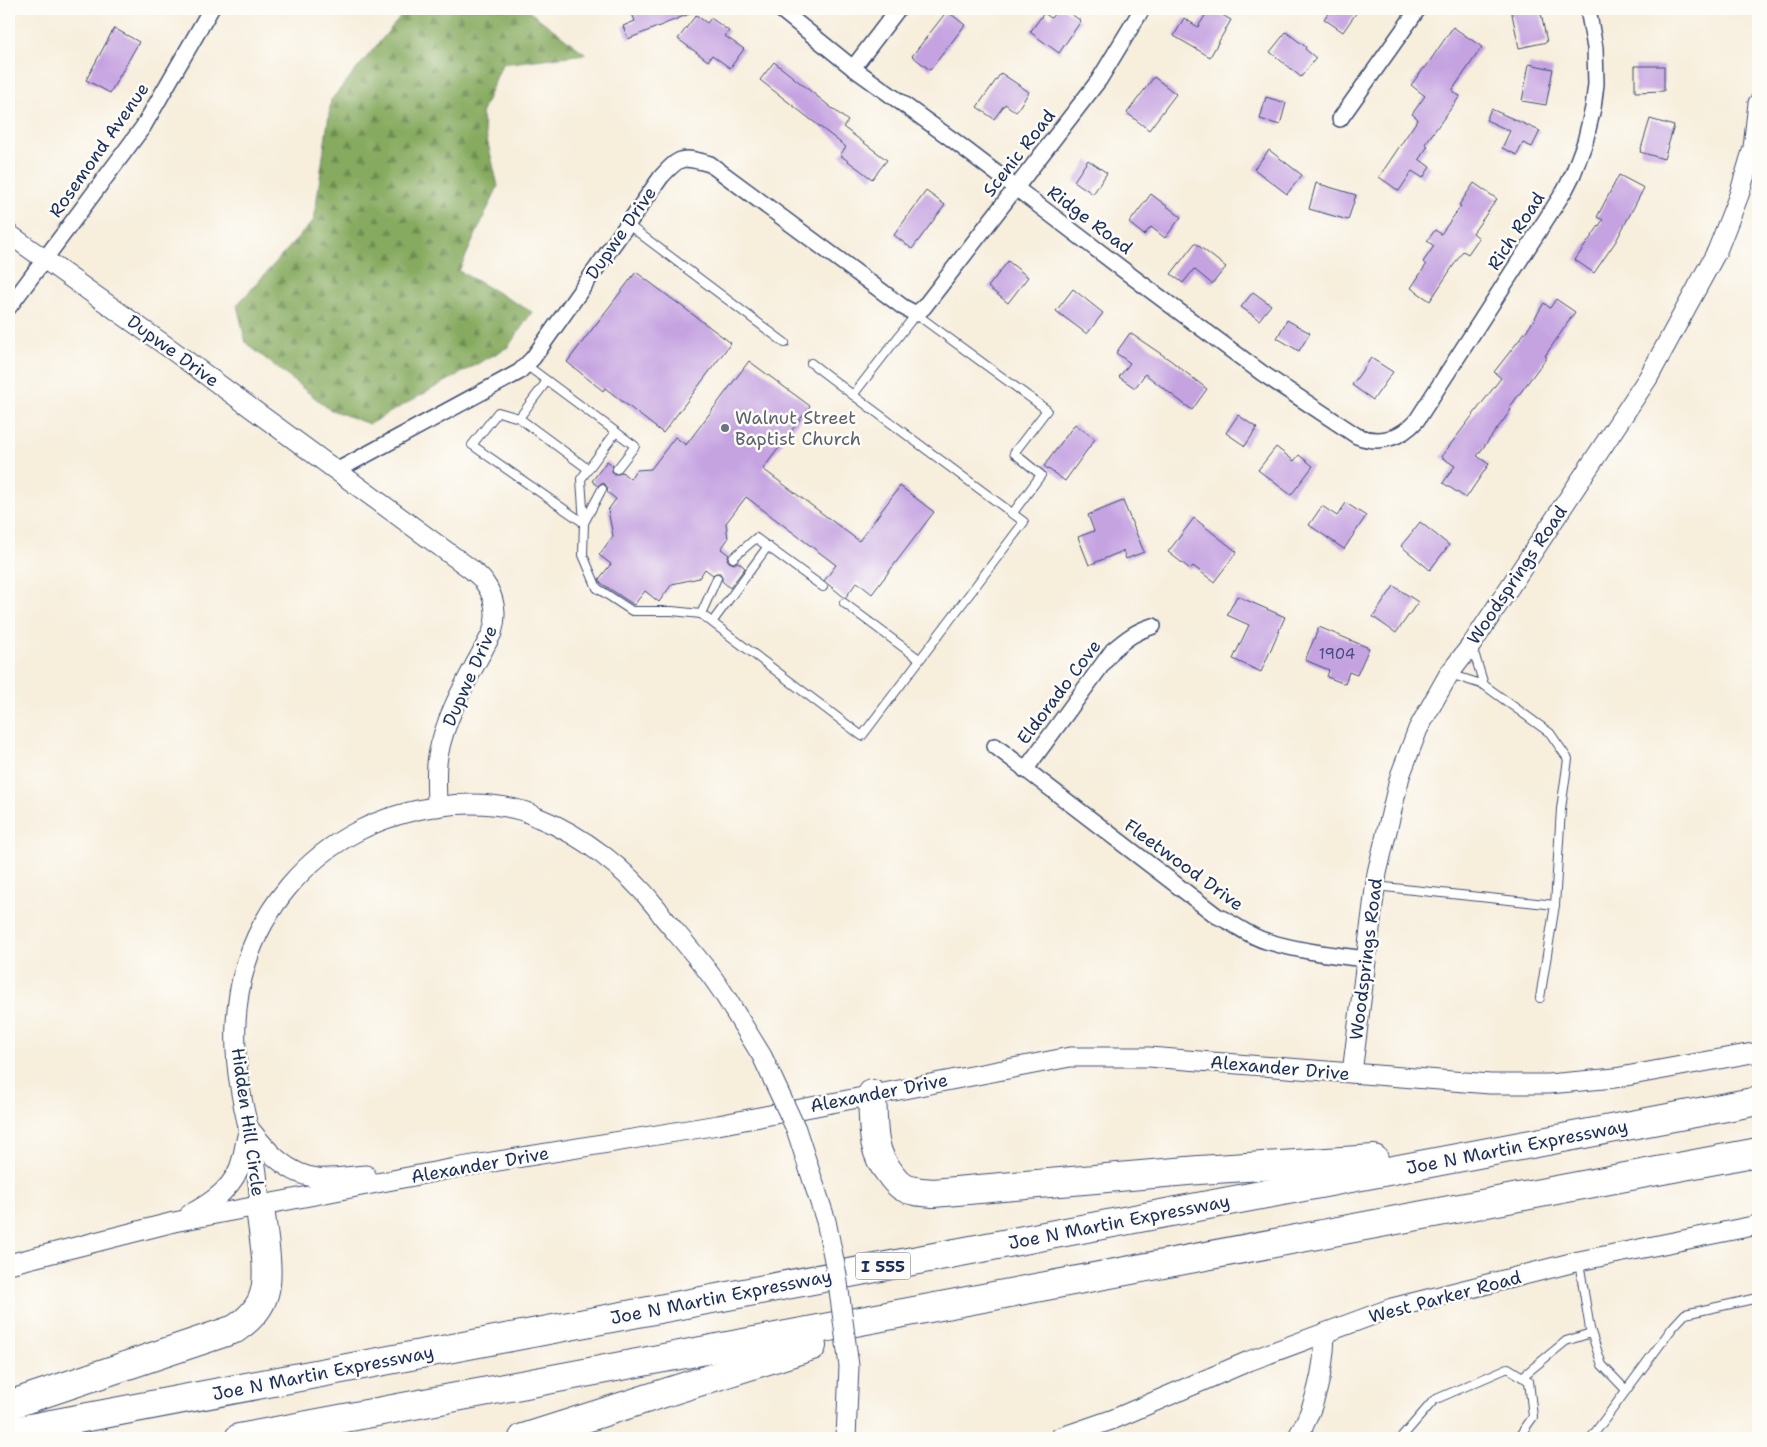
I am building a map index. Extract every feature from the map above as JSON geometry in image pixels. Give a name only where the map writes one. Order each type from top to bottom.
[{"type":"highway","points":[[872,1094],[875,1142],[881,1162],[898,1183],[915,1192],[933,1193],[1199,1170],[1515,1148]]},
{"type":"highway","name":"Joe N Martin Expressway","points":[[9,1432],[1758,1101]]},
{"type":"highway","points":[[239,1438],[1758,1152]]},
{"type":"highway","points":[[9,1405],[234,1330],[246,1322],[256,1310],[264,1294],[267,1281],[260,1206]]},
{"type":"highway","points":[[523,1438],[920,1311]]},
{"type":"street","name":"Rosemond Avenue","points":[[9,307],[143,127],[210,9]]},
{"type":"street","name":"Ridge Road","points":[[780,9],[853,68],[1262,373],[1357,436],[1375,440],[1388,438]]},
{"type":"street","points":[[853,68],[898,9]]},
{"type":"street","name":"Scenic Road","points":[[916,314],[924,307],[1099,80],[1142,9]]},
{"type":"street","points":[[1340,119],[1418,9]]},
{"type":"street","name":"Rich Road","points":[[1388,438],[1401,435],[1417,420],[1565,190],[1573,174],[1585,142],[1593,108],[1596,84],[1595,48],[1588,9]]},
{"type":"street","name":"Woodsprings Road","points":[[1352,1073],[1377,873],[1400,776],[1418,729],[1449,674],[1472,644],[1648,378],[1717,251],[1739,194],[1753,148],[1758,103]]},
{"type":"street","name":"Dupwe Drive","points":[[336,471],[512,377],[534,358],[661,177],[678,160],[689,158],[710,164],[903,307],[916,314]]},
{"type":"street","name":"Dupwe Drive","points":[[9,234],[172,350],[472,570],[486,584],[496,609],[496,622],[450,717],[444,735],[438,757],[437,807]]},
{"type":"street","name":"Eldorado Cove","points":[[1025,770],[1113,650],[1139,630],[1153,626]]},
{"type":"street","name":"Fleetwood Drive","points":[[995,746],[1217,916],[1245,932],[1296,950],[1366,959]]},
{"type":"street","name":"Hidden Hill Circle","points":[[260,1206],[256,1165],[240,1086],[236,1018],[245,965],[268,914],[286,889],[308,866],[334,846],[370,826],[399,814],[437,807],[485,805],[524,811],[564,830],[594,849],[621,870],[694,952],[724,994],[762,1056],[796,1129],[826,1221],[837,1275],[849,1366],[846,1438]]},
{"type":"street","name":"Alexander Drive","points":[[9,1264],[174,1222],[455,1168],[718,1125],[1070,1057],[1149,1057],[1490,1084],[1548,1084],[1615,1078],[1758,1052]]},
{"type":"street","points":[[249,1127],[272,1156],[286,1166],[305,1175],[318,1178],[455,1168]]},
{"type":"street","points":[[174,1222],[204,1207],[228,1187],[237,1174],[242,1160],[249,1127]]},
{"type":"street","name":"West Parker Road","points":[[1059,1438],[1114,1419],[1249,1361],[1392,1308],[1579,1261],[1758,1225]]},
{"type":"street","points":[[1297,1438],[1311,1409],[1321,1377],[1324,1364],[1325,1334]]},
{"type":"lane","points":[[627,224],[785,343]]},
{"type":"lane","points":[[853,394],[916,314],[1047,410],[1014,453],[1041,475],[1012,514]]},
{"type":"lane","points":[[616,432],[581,480],[584,523],[583,555],[597,588],[632,612],[672,611],[702,614],[862,736],[1024,522],[811,363]]},
{"type":"lane","points":[[526,365],[635,446],[617,469]]},
{"type":"lane","points":[[519,418],[547,381]]},
{"type":"lane","points":[[584,523],[472,445],[498,412],[519,418],[588,469]]},
{"type":"lane","points":[[584,523],[602,489]]},
{"type":"lane","points":[[733,558],[756,538],[822,587]]},
{"type":"lane","points":[[713,621],[768,546]]},
{"type":"lane","points":[[702,614],[717,578]]},
{"type":"lane","points":[[844,603],[919,659]]},
{"type":"lane","points":[[1472,644],[1484,685]]},
{"type":"lane","points":[[1449,674],[1484,685],[1550,733],[1568,759],[1561,809],[1555,905],[1540,998]]},
{"type":"lane","points":[[1375,886],[1555,905]]},
{"type":"lane","points":[[1579,1261],[1591,1333],[1602,1365],[1626,1390]]},
{"type":"lane","points":[[1591,1438],[1673,1327],[1685,1314],[1758,1298]]},
{"type":"lane","points":[[1522,1377],[1566,1341],[1591,1333]]},
{"type":"lane","points":[[1401,1438],[1434,1400],[1508,1368],[1530,1381],[1533,1417],[1518,1438]]},
{"type":"green space","points":[[407,9],[526,9],[586,54],[502,64],[481,114],[498,186],[459,271],[532,312],[508,347],[369,424],[329,409],[246,343],[237,305],[314,220],[331,100]]},
{"type":"building","points":[[630,9],[701,9],[628,39],[623,26],[635,21]]},
{"type":"building","points":[[1058,9],[1064,9],[1081,21],[1059,53],[1030,32],[1044,13],[1051,18]]},
{"type":"building","points":[[1209,9],[1231,20],[1210,57],[1174,36],[1184,18],[1198,27]]},
{"type":"building","points":[[1331,9],[1359,9],[1343,32],[1324,19]]},
{"type":"building","points":[[1511,9],[1540,9],[1547,42],[1519,48]]},
{"type":"building","points":[[947,11],[965,25],[930,70],[912,56]]},
{"type":"building","points":[[696,15],[707,23],[711,18],[729,31],[725,36],[744,49],[730,68],[712,55],[708,61],[678,39]]},
{"type":"building","points":[[1453,27],[1482,47],[1453,89],[1453,92],[1460,96],[1425,144],[1428,146],[1419,159],[1430,167],[1423,178],[1412,171],[1399,191],[1379,177],[1418,119],[1412,114],[1425,96],[1411,85]]},
{"type":"building","points":[[114,28],[139,42],[110,93],[86,80]]},
{"type":"building","points":[[1286,32],[1306,47],[1305,49],[1316,58],[1301,77],[1270,52]]},
{"type":"building","points":[[774,62],[848,121],[843,127],[887,160],[872,179],[840,155],[846,147],[760,80]]},
{"type":"building","points":[[1529,64],[1553,69],[1546,105],[1522,101]]},
{"type":"building","points":[[1635,66],[1664,66],[1664,91],[1635,92]]},
{"type":"building","points":[[1001,73],[1029,92],[1016,112],[1005,104],[994,119],[977,107]]},
{"type":"building","points":[[1154,77],[1176,94],[1149,130],[1127,113]]},
{"type":"building","points":[[1266,97],[1286,103],[1280,125],[1260,119]]},
{"type":"building","points":[[1491,109],[1540,131],[1532,147],[1523,143],[1517,155],[1502,148],[1510,131],[1486,120]]},
{"type":"building","points":[[1650,119],[1674,126],[1664,159],[1640,152]]},
{"type":"building","points":[[1269,150],[1302,175],[1287,194],[1254,169]]},
{"type":"building","points":[[1088,160],[1107,173],[1093,194],[1074,181]]},
{"type":"building","points":[[1619,175],[1644,188],[1616,241],[1594,273],[1575,260],[1603,220],[1597,217]]},
{"type":"building","points":[[1316,183],[1356,195],[1348,220],[1309,209]]},
{"type":"building","points":[[1474,183],[1497,199],[1473,233],[1479,238],[1468,254],[1463,251],[1430,301],[1411,288],[1426,265],[1423,262],[1434,246],[1427,241],[1435,230],[1441,234],[1461,206],[1459,205]]},
{"type":"building","points":[[926,191],[945,205],[912,249],[894,235]]},
{"type":"building","points":[[1151,194],[1181,217],[1165,238],[1151,227],[1144,235],[1129,223]]},
{"type":"building","points":[[1195,243],[1226,267],[1212,284],[1194,269],[1183,283],[1171,274]]},
{"type":"building","points":[[1008,261],[1028,277],[1008,303],[988,287]]},
{"type":"building","points":[[636,272],[731,343],[663,433],[605,388],[603,391],[567,362]]},
{"type":"building","points":[[1073,289],[1103,313],[1087,334],[1056,311]]},
{"type":"building","points":[[1253,292],[1271,305],[1259,320],[1241,307]]},
{"type":"building","points":[[1556,299],[1575,312],[1545,356],[1547,357],[1509,408],[1511,410],[1477,456],[1489,464],[1466,498],[1443,483],[1455,466],[1441,457],[1501,378],[1494,372],[1530,326],[1544,303],[1550,308]]},
{"type":"building","points":[[1287,320],[1310,333],[1299,351],[1277,338]]},
{"type":"building","points":[[1130,333],[1170,360],[1207,389],[1192,410],[1145,374],[1135,388],[1119,377],[1130,363],[1116,353]]},
{"type":"building","points":[[1371,358],[1393,372],[1373,400],[1352,385]]},
{"type":"building","name":"Walnut Street Baptist Church","points":[[749,361],[810,406],[763,469],[859,541],[900,486],[934,512],[872,594],[857,582],[845,598],[824,581],[836,565],[746,497],[726,523],[728,539],[721,549],[729,555],[727,559],[729,562],[734,564],[738,562],[745,568],[730,588],[722,581],[720,573],[713,575],[705,569],[699,578],[672,584],[659,602],[645,591],[634,605],[601,583],[599,579],[611,564],[599,555],[613,536],[608,510],[616,499],[607,492],[608,488],[605,484],[601,483],[598,486],[592,481],[607,461],[613,466],[612,471],[614,474],[622,472],[630,479],[636,470],[651,469],[675,437],[686,445]]},
{"type":"building","points":[[1238,415],[1257,428],[1245,446],[1226,433]]},
{"type":"building","points":[[1075,424],[1095,439],[1065,481],[1044,466]]},
{"type":"building","points":[[1276,447],[1294,461],[1299,455],[1313,466],[1291,495],[1258,470]]},
{"type":"building","points":[[1123,501],[1144,552],[1126,559],[1123,551],[1089,565],[1078,537],[1094,531],[1088,515]]},
{"type":"building","points":[[1346,503],[1366,516],[1344,549],[1309,525],[1322,506],[1337,516]]},
{"type":"building","points":[[1194,518],[1237,552],[1214,582],[1193,566],[1190,569],[1168,552]]},
{"type":"building","points":[[1420,522],[1449,545],[1430,570],[1401,546]]},
{"type":"building","points":[[1394,586],[1418,602],[1396,633],[1373,617]]},
{"type":"building","points":[[1237,596],[1285,617],[1261,672],[1233,659],[1249,625],[1227,615]]},
{"type":"building","points":[[1319,627],[1369,648],[1357,675],[1349,672],[1345,684],[1327,677],[1329,670],[1305,660]]},
{"type":"place","name":"Walnut Street Baptist Church","points":[[725,428]]}]
